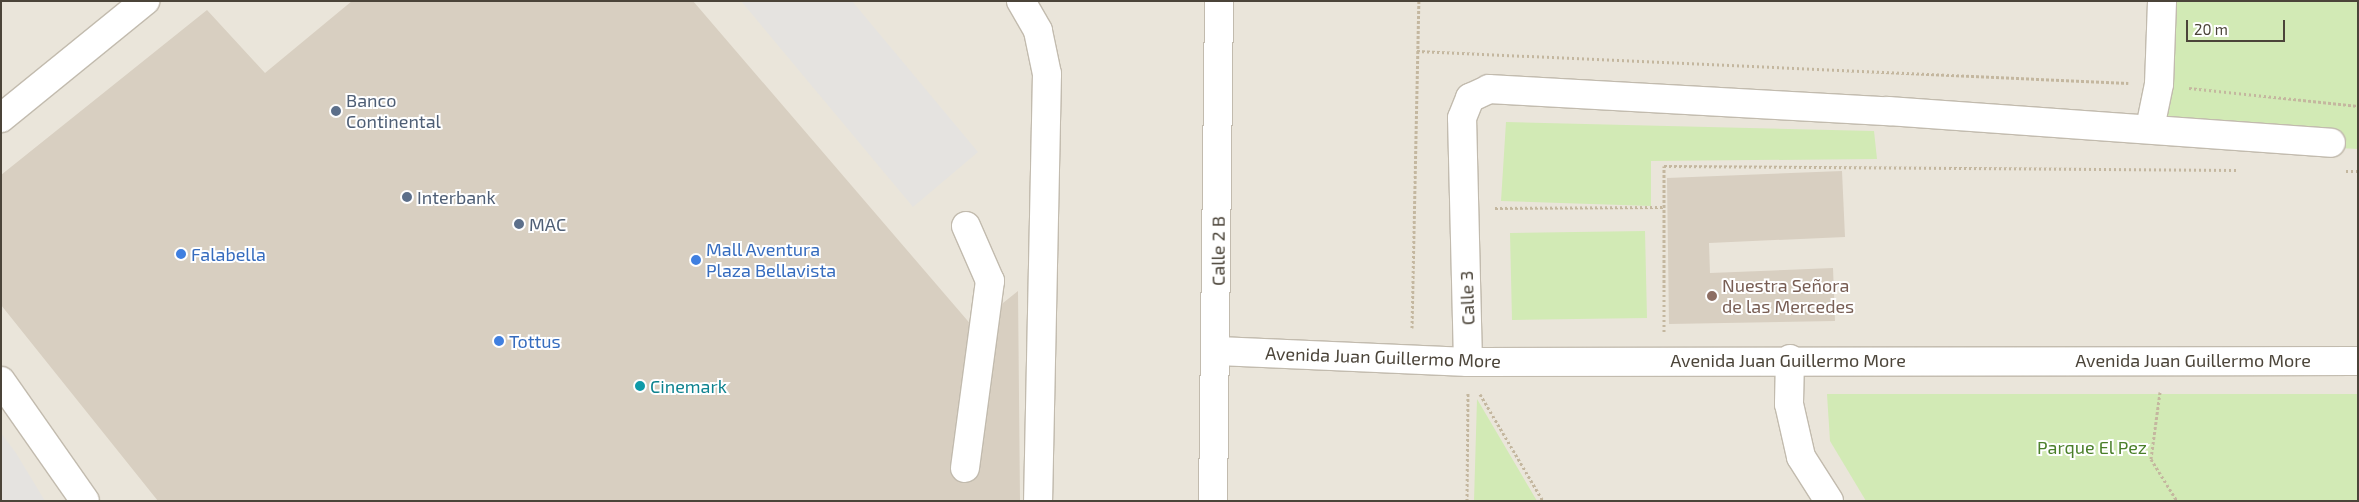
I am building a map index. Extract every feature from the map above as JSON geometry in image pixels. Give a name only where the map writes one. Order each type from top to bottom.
[{"type":"street","points":[[1,118],[145,1]]},
{"type":"street","points":[[1021,1],[1038,31],[1047,74],[1038,501]]},
{"type":"street","name":"Calle 2 B","points":[[1213,501],[1218,351],[1219,1]]},
{"type":"street","points":[[2162,1],[2159,84],[2150,128],[2330,143]]},
{"type":"street","name":"Calle 3","points":[[1468,362],[1462,118],[1470,98],[1489,89],[2150,128]]},
{"type":"street","points":[[965,468],[990,282],[966,226]]},
{"type":"street","name":"Avenida Juan Guillermo More","points":[[1218,351],[1468,362],[1790,359],[2358,361]]},
{"type":"street","points":[[1790,359],[1789,404],[1802,457],[1829,501]]},
{"type":"street","points":[[1,381],[85,501]]},
{"type":"path","points":[[1412,360],[1419,1]]},
{"type":"path","points":[[1417,51],[2159,84],[2358,106]]},
{"type":"path","points":[[1664,360],[1664,166],[2241,170]]},
{"type":"path","points":[[2338,171],[2358,171]]},
{"type":"path","points":[[1464,209],[1664,207]]},
{"type":"path","points":[[2168,359],[2151,459],[2177,501]]},
{"type":"path","points":[[1466,501],[1468,390],[1479,392],[1543,501]]},
{"type":"shaded area","points":[[1,1],[2358,1],[2358,501],[1,501]]},
{"type":"shaded area","points":[[741,1],[852,1],[978,152],[913,207]]},
{"type":"shaded area","points":[[1,433],[16,453],[45,501],[1,501]]},
{"type":"green space","points":[[2172,1],[2358,1],[2358,149],[2165,139]]},
{"type":"green space","points":[[1506,122],[1874,131],[1877,159],[1651,161],[1651,206],[1501,201]]},
{"type":"green space","points":[[1645,231],[1647,318],[1512,320],[1510,233]]},
{"type":"green space","name":"Parque El Pez","points":[[1827,394],[2358,394],[2358,501],[1866,501],[1830,441]]},
{"type":"green space","points":[[1477,399],[1537,501],[1474,501]]},
{"type":"building","points":[[352,1],[693,1],[973,327],[1018,291],[1020,501],[158,501],[1,305],[1,175],[207,10],[265,73]]},
{"type":"building","points":[[1842,171],[1845,237],[1709,243],[1710,273],[1833,268],[1835,321],[1669,324],[1667,178]]},
{"type":"place","name":"Banco Continental","points":[[336,111]]},
{"type":"place","name":"Interbank","points":[[407,197]]},
{"type":"place","name":"MAC","points":[[519,224]]},
{"type":"place","name":"Falabella","points":[[181,254]]},
{"type":"place","name":"Mall Aventura Plaza Bellavista","points":[[696,260]]},
{"type":"place","name":"Nuestra Señora de las Mercedes","points":[[1712,296]]},
{"type":"place","name":"Tottus","points":[[499,341]]},
{"type":"place","name":"Cinemark","points":[[640,386]]}]
